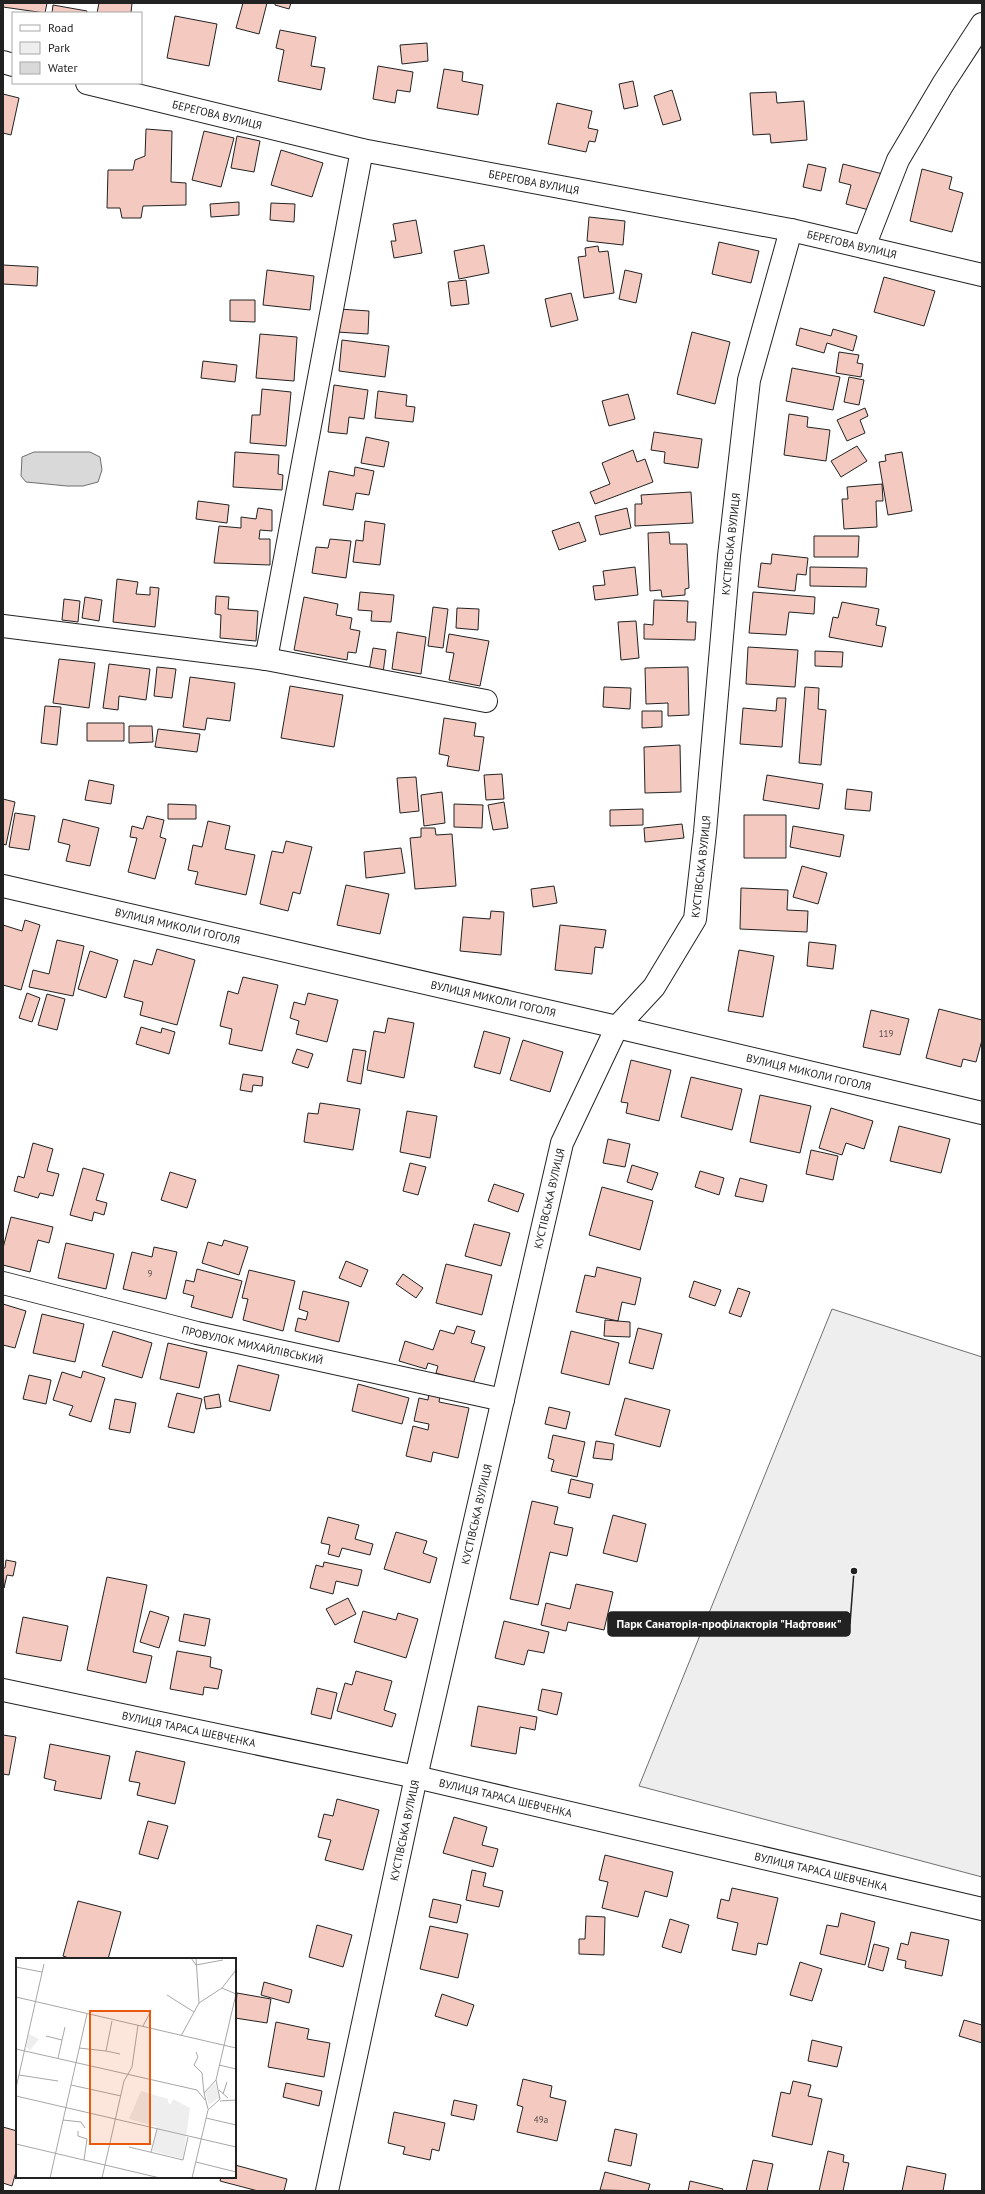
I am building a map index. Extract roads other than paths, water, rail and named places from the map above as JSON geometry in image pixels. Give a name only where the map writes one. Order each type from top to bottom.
[{"type":"street","points":[[864,247],[898,160],[943,84],[982,24]]},
{"type":"street","name":"БЕРЕГОВА ВУЛИЦЯ","points":[[91,84],[362,150],[791,230],[982,275]]},
{"type":"street","points":[[266,659],[362,150]]},
{"type":"street","name":"КУСТІВСЬКА ВУЛИЦЯ","points":[[328,2191],[416,1777],[562,1143],[617,1027],[654,987],[694,919],[705,832],[729,556],[749,380],[791,230]]},
{"type":"street","points":[[3,626],[266,659],[486,700]]},
{"type":"street","name":"ВУЛИЦЯ МИКОЛИ ГОГОЛЯ","points":[[3,886],[617,1027],[982,1113]]},
{"type":"street","name":"ПРОВУЛОК МИХАЙЛІВСЬКИЙ","points":[[3,1283],[197,1333],[503,1400]]},
{"type":"street","name":"ВУЛИЦЯ ТАРАСА ШЕВЧЕНКА","points":[[3,1690],[416,1777],[982,1909]]},
{"type":"water","points":[[34,452],[90,452],[100,457],[102,470],[98,482],[83,486],[67,486],[26,482],[21,476],[22,457]]},
{"type":"place","name":"Парк Санаторія-профілакторія \"Нафтовик\"","points":[[854,1571]]}]
